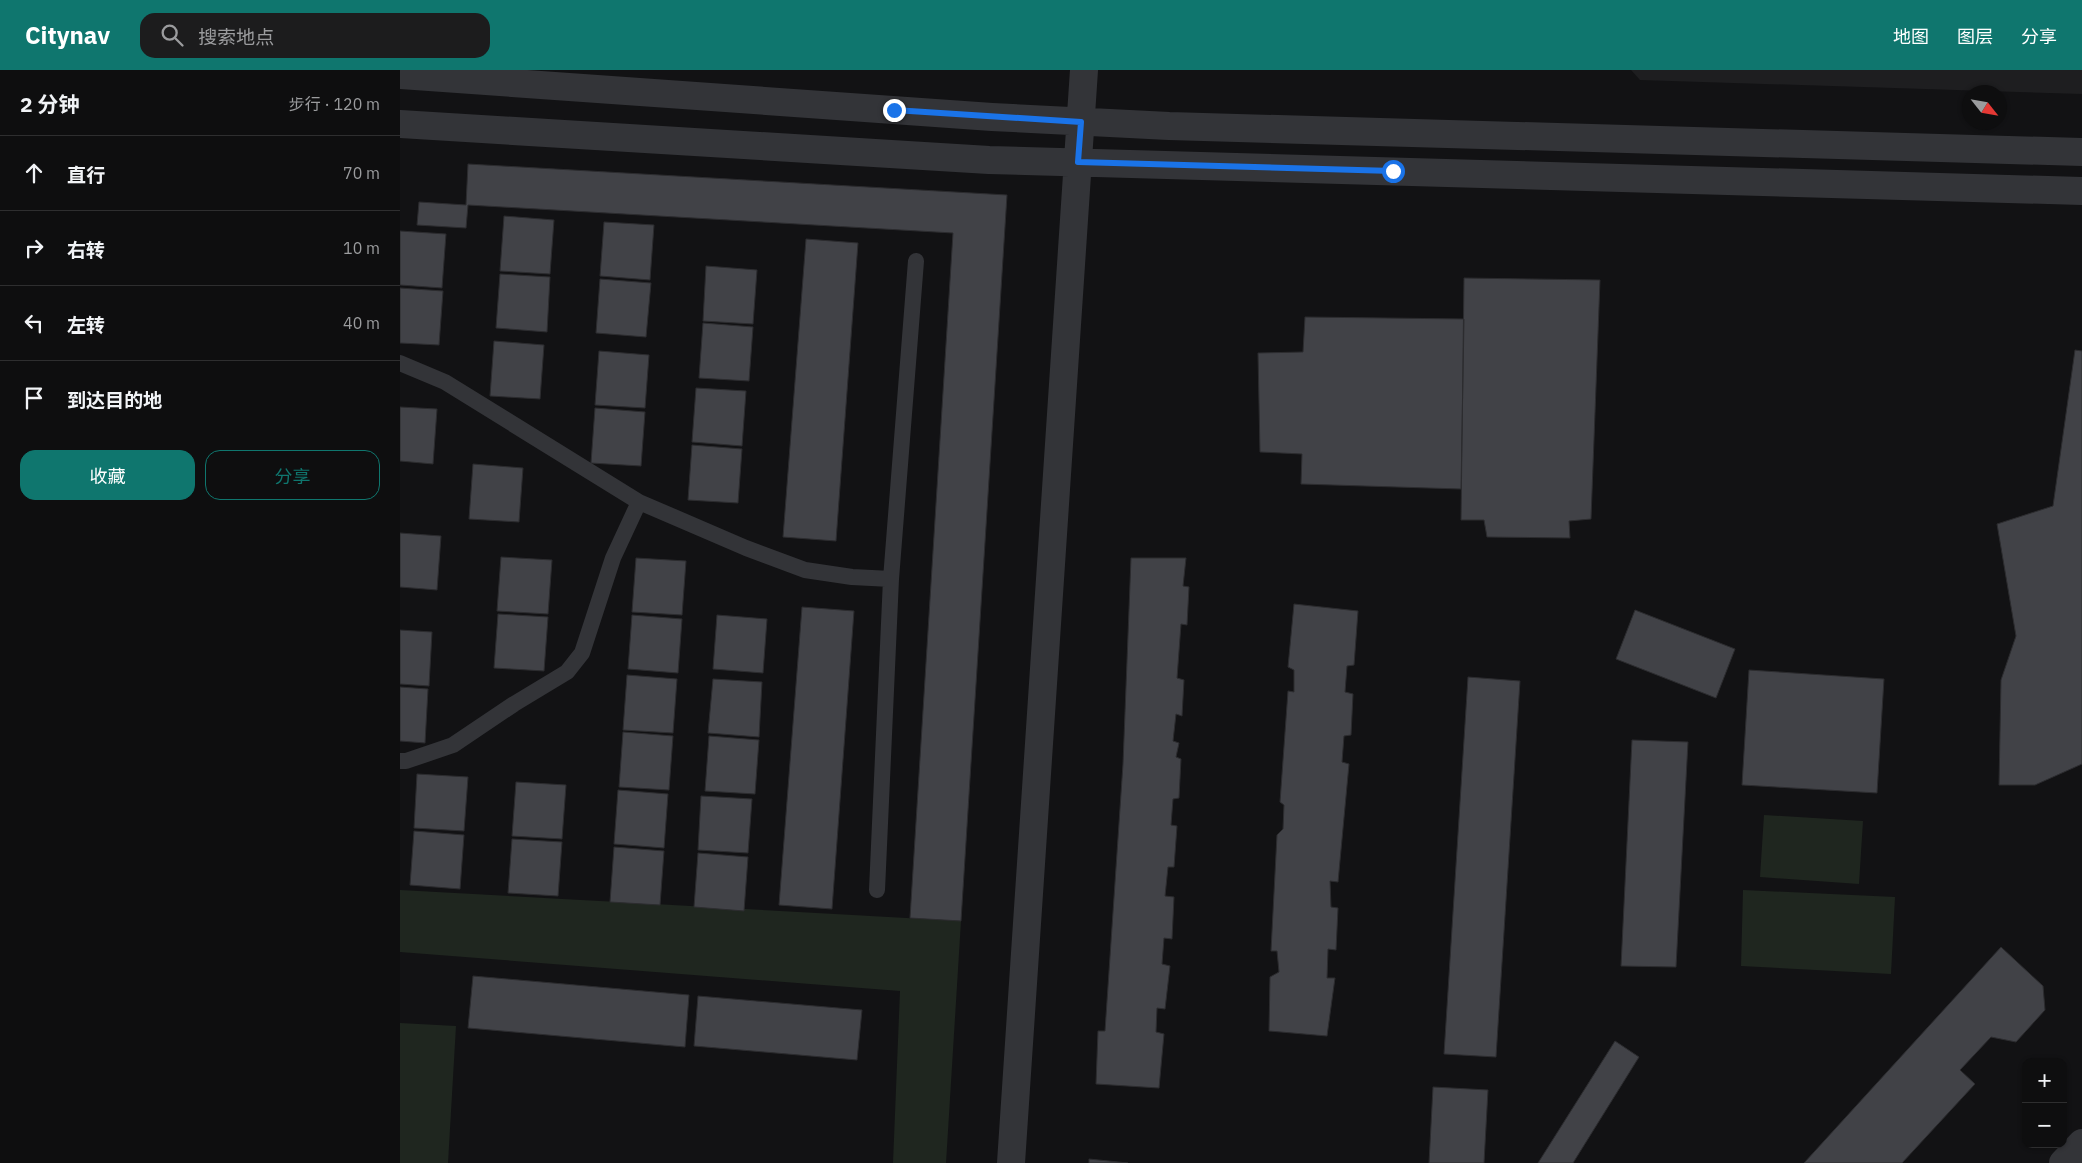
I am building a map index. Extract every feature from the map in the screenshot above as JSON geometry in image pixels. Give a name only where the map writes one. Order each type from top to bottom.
[{"type":"street","points":[[1011,1163],[1084,70]]},
{"type":"street","points":[[400,75],[982,117],[1081,122],[2082,152]]},
{"type":"street","points":[[400,124],[989,160],[2082,190]]},
{"type":"street","points":[[2063,1163],[2082,1143]]},
{"type":"lane","points":[[877,890],[891,579],[916,261]]},
{"type":"lane","points":[[400,363],[444,382],[639,502],[746,548],[805,570],[891,579]]},
{"type":"lane","points":[[400,761],[406,761],[453,745],[514,704],[567,672],[582,652],[613,558],[639,502]]},
{"type":"shaded area","points":[[1631,70],[2082,70],[2082,94],[2007,92],[2007,85],[1962,85],[1962,90],[1640,80]]},
{"type":"shaded area","points":[[1764,815],[1863,821],[1859,884],[1760,877]]},
{"type":"shaded area","points":[[400,890],[961,921],[946,1163],[893,1163],[900,991],[400,952]]},
{"type":"shaded area","points":[[1743,890],[1895,897],[1891,974],[1741,966]]},
{"type":"shaded area","points":[[400,1023],[456,1026],[448,1163],[400,1163]]},
{"type":"building","points":[[468,164],[1007,195],[961,921],[910,918],[953,233],[468,205],[466,228],[417,225],[419,202],[466,205]]},
{"type":"building","points":[[504,216],[554,220],[550,274],[500,271]]},
{"type":"building","points":[[604,222],[654,225],[650,280],[600,276]]},
{"type":"building","points":[[400,231],[446,234],[442,288],[400,285]]},
{"type":"building","points":[[806,239],[858,243],[836,541],[783,537]]},
{"type":"building","points":[[706,266],[757,270],[753,324],[703,321]]},
{"type":"building","points":[[500,274],[550,277],[547,332],[496,328]]},
{"type":"building","points":[[1464,278],[1600,280],[1591,519],[1569,521],[1570,538],[1487,537],[1484,520],[1461,520]]},
{"type":"building","points":[[600,279],[651,283],[646,337],[596,333]]},
{"type":"building","points":[[400,288],[443,291],[439,345],[400,343]]},
{"type":"building","points":[[1305,317],[1464,319],[1461,489],[1301,484],[1302,454],[1260,452],[1258,353],[1303,352]]},
{"type":"building","points":[[703,323],[753,327],[749,381],[699,378]]},
{"type":"building","points":[[494,341],[544,345],[540,399],[490,396]]},
{"type":"building","points":[[2075,350],[2082,351],[2082,764],[2035,785],[1999,785],[2001,680],[2016,636],[1997,524],[2053,506]]},
{"type":"building","points":[[599,351],[649,355],[645,408],[595,405]]},
{"type":"building","points":[[696,388],[746,391],[742,446],[692,442]]},
{"type":"building","points":[[400,407],[437,409],[433,464],[400,461]]},
{"type":"building","points":[[595,408],[645,412],[641,466],[591,463]]},
{"type":"building","points":[[692,445],[742,449],[738,503],[688,500]]},
{"type":"building","points":[[473,464],[523,468],[519,522],[469,519]]},
{"type":"building","points":[[400,533],[441,536],[437,590],[400,587]]},
{"type":"building","points":[[501,557],[552,560],[548,614],[497,611]]},
{"type":"building","points":[[636,558],[686,561],[682,615],[632,612]]},
{"type":"building","points":[[1131,558],[1186,558],[1183,586],[1189,587],[1187,625],[1181,624],[1177,678],[1184,680],[1182,716],[1176,714],[1173,741],[1179,743],[1176,757],[1181,759],[1179,798],[1173,799],[1171,825],[1177,826],[1174,867],[1168,867],[1165,896],[1174,897],[1172,939],[1164,938],[1162,964],[1170,966],[1165,1009],[1157,1008],[1156,1032],[1164,1034],[1159,1088],[1096,1084],[1098,1031],[1105,1031],[1123,764]]},
{"type":"building","points":[[1294,604],[1358,611],[1354,665],[1347,666],[1345,692],[1353,694],[1351,735],[1344,736],[1342,762],[1349,764],[1338,882],[1330,881],[1331,907],[1338,908],[1336,950],[1328,949],[1327,978],[1335,978],[1327,1036],[1269,1031],[1270,977],[1279,972],[1277,951],[1271,951],[1277,835],[1283,829],[1284,805],[1280,802],[1288,691],[1294,692],[1294,670],[1288,667]]},
{"type":"building","points":[[802,607],[854,611],[832,909],[779,905]]},
{"type":"building","points":[[1635,610],[1735,649],[1716,698],[1616,659]]},
{"type":"building","points":[[498,614],[548,617],[544,671],[494,668]]},
{"type":"building","points":[[632,615],[682,619],[678,673],[628,669]]},
{"type":"building","points":[[717,615],[767,619],[763,673],[713,669]]},
{"type":"building","points":[[400,630],[432,632],[429,686],[400,684]]},
{"type":"building","points":[[1749,670],[1884,679],[1877,793],[1742,785]]},
{"type":"building","points":[[627,675],[677,679],[673,733],[623,730]]},
{"type":"building","points":[[1468,677],[1520,681],[1496,1057],[1444,1054]]},
{"type":"building","points":[[713,679],[762,682],[759,737],[708,733]]},
{"type":"building","points":[[400,687],[428,689],[425,743],[400,741]]},
{"type":"building","points":[[623,732],[673,736],[669,790],[619,787]]},
{"type":"building","points":[[709,736],[759,740],[755,794],[705,791]]},
{"type":"building","points":[[1632,740],[1688,742],[1676,967],[1621,966]]},
{"type":"building","points":[[417,774],[468,777],[464,831],[414,828]]},
{"type":"building","points":[[516,782],[566,785],[562,839],[512,836]]},
{"type":"building","points":[[618,790],[668,794],[664,848],[614,844]]},
{"type":"building","points":[[701,796],[752,799],[748,853],[698,850]]},
{"type":"building","points":[[414,831],[464,835],[460,889],[410,885]]},
{"type":"building","points":[[512,839],[562,842],[558,896],[508,893]]},
{"type":"building","points":[[614,847],[664,851],[660,905],[610,902]]},
{"type":"building","points":[[698,853],[748,857],[744,911],[694,907]]},
{"type":"building","points":[[2001,947],[2043,986],[2045,1010],[2016,1042],[1991,1037],[1960,1070],[1975,1084],[1902,1163],[1804,1163]]},
{"type":"building","points":[[473,976],[689,995],[685,1047],[468,1028]]},
{"type":"building","points":[[698,996],[862,1010],[857,1060],[694,1046]]},
{"type":"building","points":[[1615,1041],[1639,1057],[1573,1163],[1538,1163]]},
{"type":"building","points":[[1433,1087],[1488,1090],[1484,1163],[1429,1163]]},
{"type":"building","points":[[1089,1159],[1128,1163],[1089,1163]]},
{"type":"route","points":[[894,110],[1081,122],[1078,162],[1393,171]]}]
